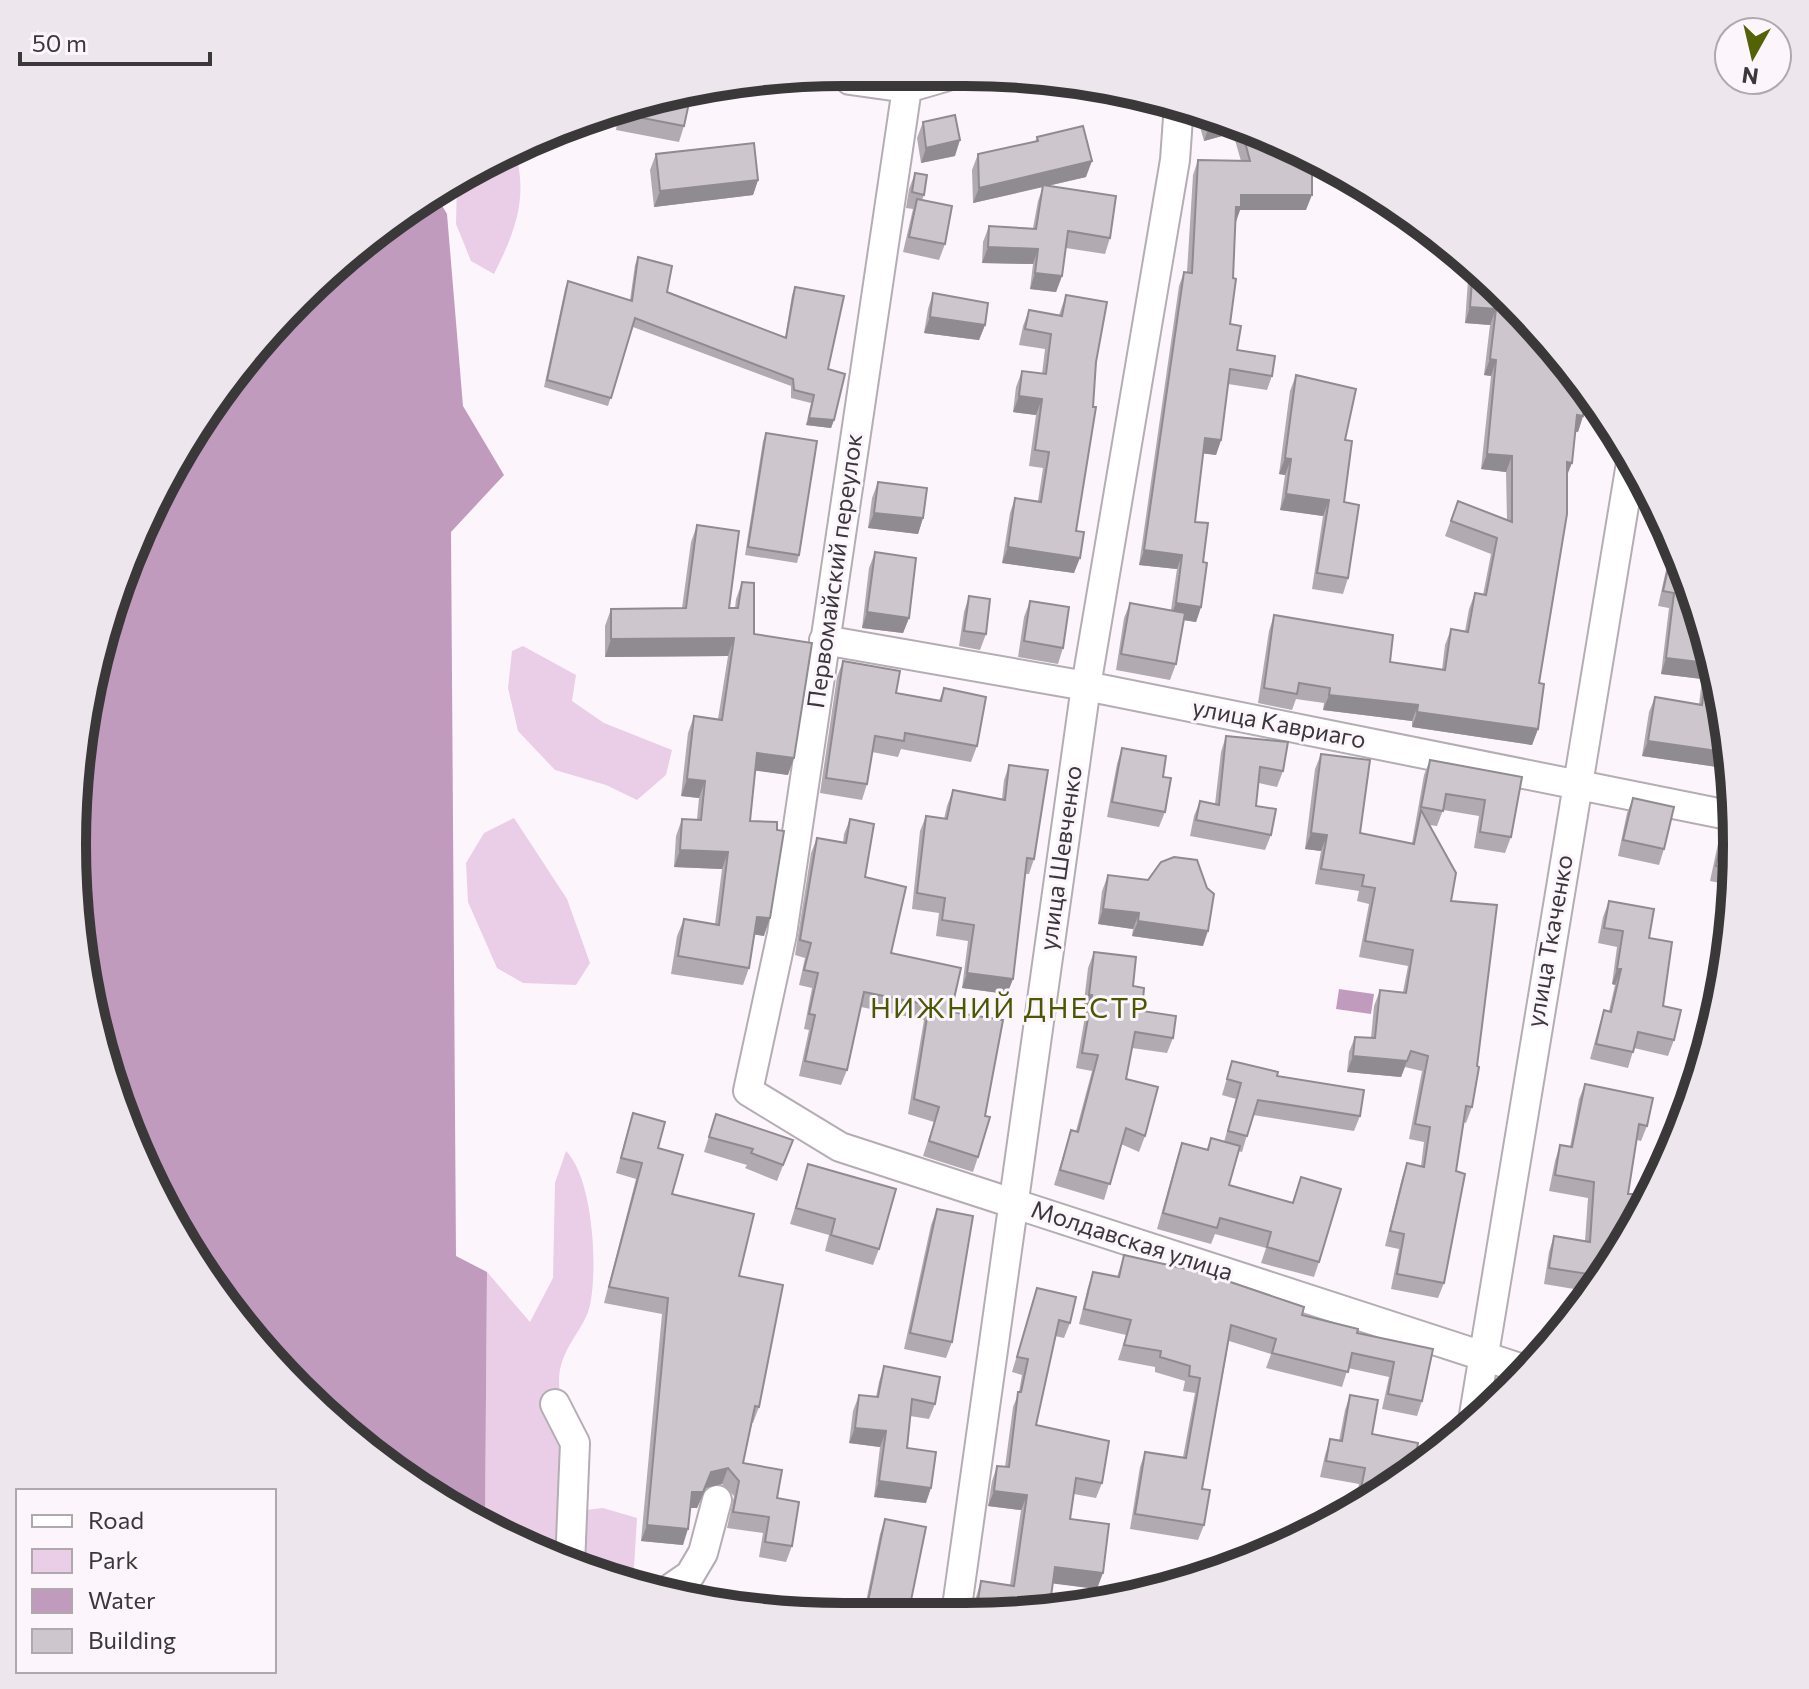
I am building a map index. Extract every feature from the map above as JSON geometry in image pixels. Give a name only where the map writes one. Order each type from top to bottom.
[{"type":"street","points":[[893,86],[914,86]]},
{"type":"street","name":"Первомайский переулок","points":[[748,1091],[782,934],[907,88]]},
{"type":"street","name":"улица Шевченко","points":[[957,1603],[1086,686],[1175,160],[1178,117]]},
{"type":"street","name":"улица Ткаченко","points":[[1475,1405],[1628,479]]},
{"type":"street","name":"улица Кавриаго","points":[[824,640],[1086,686],[1722,814]]},
{"type":"street","name":"Молдавская улица","points":[[748,1091],[840,1147],[1514,1367]]},
{"type":"street","points":[[555,1404],[575,1443],[571,1551]]},
{"type":"street","points":[[678,1584],[690,1575],[696,1564],[717,1500]]},
{"type":"green space","points":[[517,160],[520,182],[518,212],[509,242],[494,274],[471,261],[456,224],[457,193]]},
{"type":"green space","points":[[523,646],[576,675],[572,701],[604,723],[672,750],[666,775],[637,800],[606,785],[555,770],[518,731],[508,688],[512,651]]},
{"type":"green space","points":[[514,818],[567,899],[590,963],[576,985],[523,983],[497,968],[468,902],[466,863],[484,833]]},
{"type":"green space","points":[[566,1151],[575,1164],[588,1202],[593,1247],[590,1305],[563,1360],[559,1383],[578,1511],[603,1508],[637,1518],[634,1573],[554,1545],[485,1512],[487,1272],[530,1322],[553,1278],[555,1183]]},
{"type":"water","points":[[440,203],[447,214],[463,406],[504,475],[451,532],[456,1256],[487,1272],[485,1512],[423,1475],[344,1415],[274,1345],[214,1266],[164,1180],[126,1088],[101,992],[92,944],[88,894],[88,795],[92,745],[101,697],[126,601],[164,509],[214,423],[274,344],[344,274]]},
{"type":"water","points":[[1339,989],[1374,994],[1371,1014],[1336,1009]]},
{"type":"building","points":[[689,103],[684,126],[634,116]]},
{"type":"building","points":[[955,115],[960,140],[926,148],[923,122]]},
{"type":"building","points":[[1083,126],[1092,161],[979,188],[978,154],[1038,141],[1037,137]]},
{"type":"building","points":[[1244,140],[1312,171],[1312,195],[1241,195],[1241,207],[1236,207],[1233,278],[1236,279],[1230,324],[1241,326],[1237,350],[1275,356],[1272,376],[1230,369],[1221,440],[1205,438],[1195,522],[1208,523],[1201,607],[1176,603],[1182,555],[1144,550],[1184,272],[1192,273],[1198,160],[1250,161]]},
{"type":"building","points":[[754,143],[758,180],[660,191],[656,154]]},
{"type":"building","points":[[915,173],[927,175],[924,195],[912,192]]},
{"type":"building","points":[[1043,185],[1116,196],[1110,238],[1068,231],[1062,276],[1035,273],[1038,249],[988,247],[989,226],[1036,229]]},
{"type":"building","points":[[917,199],[952,206],[945,244],[909,237]]},
{"type":"building","points":[[638,257],[672,266],[667,292],[786,338],[795,287],[844,296],[828,369],[845,374],[834,420],[809,418],[814,395],[794,390],[793,379],[635,318],[611,398],[547,380],[568,281],[632,301]]},
{"type":"building","points":[[1472,281],[1535,344],[1584,408],[1583,416],[1577,415],[1572,463],[1567,462],[1567,514],[1539,683],[1544,684],[1538,729],[1417,712],[1418,705],[1329,695],[1330,688],[1299,683],[1297,694],[1264,688],[1274,615],[1393,635],[1390,662],[1445,670],[1451,629],[1468,632],[1475,593],[1486,595],[1497,538],[1451,521],[1458,501],[1512,522],[1512,456],[1487,454],[1496,360],[1490,359],[1496,309],[1470,307]]},
{"type":"building","points":[[933,293],[988,303],[985,325],[930,317]]},
{"type":"building","points":[[1066,295],[1107,302],[1096,362],[1093,407],[1096,407],[1076,531],[1084,532],[1080,558],[1008,547],[1015,498],[1041,502],[1049,452],[1035,450],[1042,399],[1019,396],[1022,371],[1046,374],[1051,334],[1025,329],[1029,310],[1062,316]]},
{"type":"building","points":[[1296,375],[1356,389],[1345,440],[1352,441],[1344,502],[1359,505],[1348,578],[1317,573],[1329,500],[1286,494],[1291,459],[1285,458]]},
{"type":"building","points":[[766,433],[817,441],[799,555],[748,547]]},
{"type":"building","points":[[878,482],[927,488],[923,518],[874,513]]},
{"type":"building","points":[[697,525],[739,531],[729,608],[738,608],[742,582],[754,583],[754,634],[812,643],[794,758],[757,753],[750,821],[777,822],[777,830],[784,831],[770,918],[757,917],[749,968],[678,956],[684,919],[719,925],[728,852],[680,850],[682,819],[701,820],[705,781],[687,779],[694,716],[722,720],[734,638],[611,639],[611,609],[686,608]]},
{"type":"building","points":[[875,552],[916,558],[909,618],[867,612]]},
{"type":"building","points":[[1669,564],[1700,662],[1666,658],[1674,593],[1663,591]]},
{"type":"building","points":[[969,596],[990,599],[986,634],[964,631]]},
{"type":"building","points":[[1030,601],[1069,607],[1063,648],[1024,641]]},
{"type":"building","points":[[1130,603],[1185,613],[1176,664],[1121,654]]},
{"type":"building","points":[[843,661],[900,671],[896,693],[941,701],[944,688],[986,697],[977,746],[905,733],[904,741],[875,736],[867,784],[826,778]]},
{"type":"building","points":[[1705,684],[1717,751],[1648,741],[1655,697],[1702,705]]},
{"type":"building","points":[[1226,736],[1288,742],[1283,771],[1260,767],[1256,806],[1276,809],[1271,835],[1196,820],[1200,801],[1219,805]]},
{"type":"building","points":[[1122,748],[1166,756],[1163,777],[1171,778],[1165,812],[1112,802]]},
{"type":"building","points":[[1321,754],[1370,760],[1360,833],[1414,844],[1421,810],[1456,873],[1451,901],[1497,905],[1479,1067],[1472,1107],[1466,1106],[1456,1171],[1465,1174],[1444,1283],[1397,1274],[1404,1234],[1390,1231],[1407,1163],[1424,1167],[1430,1127],[1415,1124],[1428,1056],[1411,1051],[1407,1061],[1353,1056],[1355,1037],[1375,1038],[1380,990],[1406,993],[1413,950],[1365,941],[1375,888],[1362,886],[1364,875],[1321,869],[1327,835],[1311,833]]},
{"type":"building","points":[[1430,760],[1522,777],[1511,837],[1480,832],[1485,800],[1446,794],[1443,811],[1421,807]]},
{"type":"building","points":[[1009,765],[1048,770],[1034,859],[1027,858],[1013,979],[967,973],[974,925],[942,920],[945,898],[917,893],[926,816],[947,819],[953,790],[1005,800]]},
{"type":"building","points":[[1633,798],[1674,807],[1664,849],[1623,840]]},
{"type":"building","points":[[850,819],[874,824],[865,877],[906,887],[891,953],[961,968],[951,1012],[1003,1020],[985,1116],[990,1117],[978,1157],[929,1141],[939,1107],[914,1099],[929,1005],[864,992],[847,1070],[805,1061],[815,1015],[809,1014],[818,973],[804,970],[811,943],[800,940],[817,838],[846,843]]},
{"type":"building","points":[[1723,834],[1722,867],[1716,866]]},
{"type":"building","points":[[1174,857],[1197,860],[1207,888],[1214,894],[1208,931],[1138,921],[1139,913],[1103,909],[1108,875],[1148,880],[1161,862]]},
{"type":"building","points":[[1609,901],[1654,909],[1649,938],[1672,942],[1663,1006],[1681,1010],[1674,1040],[1638,1032],[1633,1052],[1596,1044],[1604,1010],[1611,1012],[1621,969],[1617,969],[1623,931],[1604,928]]},
{"type":"building","points":[[1094,952],[1136,957],[1133,986],[1144,988],[1142,1011],[1176,1016],[1173,1038],[1135,1032],[1126,1079],[1158,1087],[1145,1136],[1126,1128],[1110,1184],[1060,1170],[1071,1130],[1078,1132],[1098,1055],[1082,1053],[1092,995],[1089,995]]},
{"type":"building","points":[[1232,1061],[1278,1072],[1277,1076],[1364,1090],[1360,1116],[1258,1100],[1247,1136],[1228,1131],[1241,1083],[1227,1079]]},
{"type":"building","points":[[1585,1084],[1653,1098],[1647,1126],[1639,1124],[1628,1194],[1633,1194],[1632,1203],[1589,1274],[1549,1268],[1554,1236],[1590,1242],[1594,1182],[1555,1175],[1560,1145],[1572,1147]]},
{"type":"building","points":[[633,1113],[665,1122],[658,1148],[683,1155],[672,1194],[754,1214],[739,1276],[783,1285],[759,1407],[755,1406],[743,1463],[782,1470],[777,1498],[799,1502],[792,1546],[765,1542],[769,1517],[733,1512],[739,1481],[728,1468],[711,1472],[703,1492],[692,1492],[688,1529],[647,1525],[668,1298],[609,1287],[642,1163],[621,1158]]},
{"type":"building","points":[[716,1114],[793,1140],[783,1165],[751,1153],[753,1149],[709,1137]]},
{"type":"building","points":[[1211,1138],[1240,1146],[1229,1185],[1293,1203],[1301,1177],[1341,1189],[1319,1262],[1267,1247],[1271,1232],[1220,1218],[1217,1228],[1163,1213],[1182,1143],[1208,1150]]},
{"type":"building","points":[[808,1164],[896,1189],[879,1249],[831,1235],[835,1219],[796,1208]]},
{"type":"building","points":[[937,1209],[973,1216],[952,1342],[910,1333]]},
{"type":"building","points":[[1124,1255],[1204,1273],[1304,1307],[1302,1315],[1358,1329],[1357,1333],[1433,1349],[1422,1401],[1388,1394],[1394,1362],[1352,1353],[1348,1372],[1272,1353],[1276,1339],[1231,1325],[1202,1489],[1210,1490],[1204,1525],[1135,1514],[1145,1452],[1186,1458],[1200,1378],[1189,1376],[1190,1366],[1160,1357],[1161,1351],[1124,1345],[1131,1320],[1084,1309],[1093,1272],[1119,1277]]},
{"type":"building","points":[[1037,1288],[1076,1297],[1070,1323],[1059,1320],[1036,1425],[1109,1441],[1102,1483],[1076,1478],[1070,1519],[1109,1524],[1103,1573],[1055,1567],[1051,1598],[978,1602],[981,1581],[1014,1586],[1027,1495],[994,1491],[997,1466],[1009,1467],[1018,1392],[1021,1392],[1028,1359],[1017,1357]]},
{"type":"building","points":[[884,1366],[940,1377],[935,1404],[912,1399],[907,1448],[936,1452],[931,1488],[879,1481],[886,1431],[855,1428],[859,1395],[878,1397]]},
{"type":"building","points":[[1350,1395],[1378,1400],[1372,1434],[1418,1443],[1416,1453],[1361,1491],[1365,1468],[1326,1461],[1330,1439],[1342,1441]]},
{"type":"building","points":[[885,1519],[926,1527],[910,1603],[868,1603]]},
{"type":"district","name":"НИЖНИЙ ДНЕСТР","points":[[1010,1008]]}]
